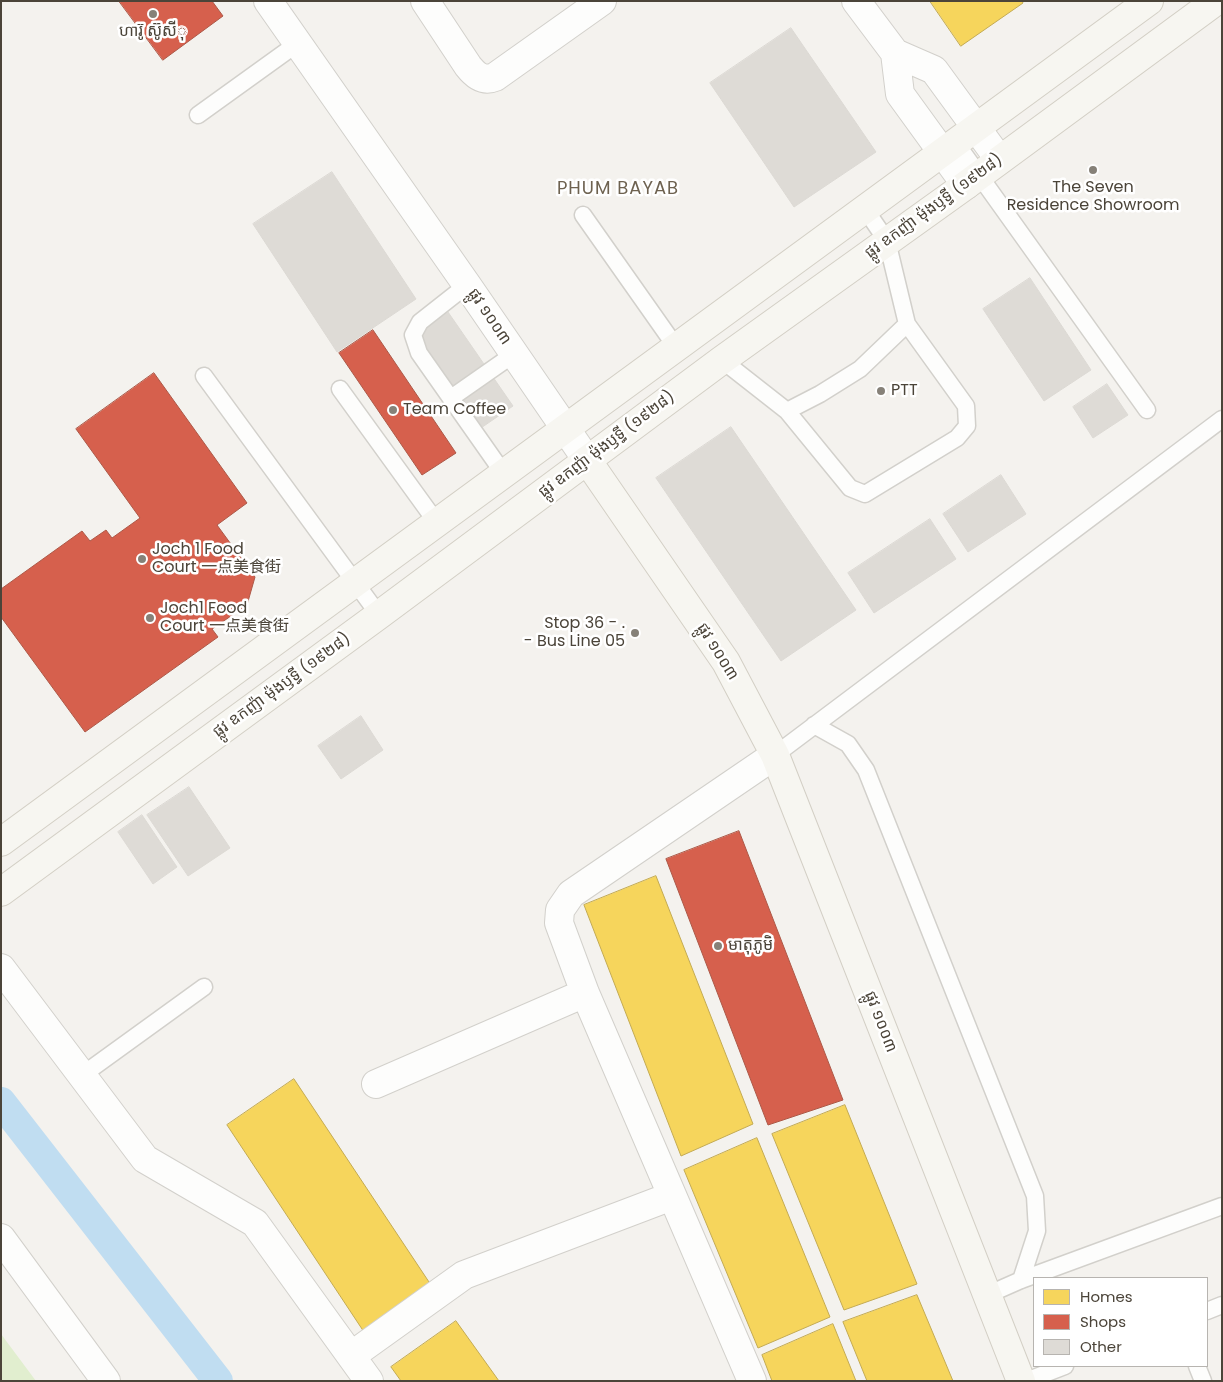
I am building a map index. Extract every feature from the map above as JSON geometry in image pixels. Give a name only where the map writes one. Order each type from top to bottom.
[{"type":"main road","points":[[1,842],[1149,1]]},
{"type":"main road","name":"ផ្លូវ ឧកញ៉ា ម៉ុងឫទ្ធី (១៩២៨)","points":[[1,892],[722,360],[1216,1]]},
{"type":"main road","name":"ផ្លូវ ១០០៣","points":[[587,460],[726,662],[775,754],[1021,1381]]},
{"type":"street","name":"ផ្លូវ ១០០៣","points":[[268,1],[587,460]]},
{"type":"street","points":[[425,1],[475,75],[489,79],[495,77],[602,1]]},
{"type":"street","points":[[856,1],[895,53],[934,70],[958,141],[981,173]]},
{"type":"street","points":[[895,53],[900,94],[958,141],[981,173]]},
{"type":"street","points":[[752,1381],[585,993],[559,923],[560,910],[571,894],[775,754]]},
{"type":"street","points":[[1,968],[145,1159],[255,1223],[369,1381]]},
{"type":"street","points":[[376,1084],[585,993]]},
{"type":"street","points":[[351,1356],[464,1275],[672,1196]]},
{"type":"street","points":[[1,1238],[106,1381]]},
{"type":"lane","points":[[198,114],[298,43]]},
{"type":"lane","points":[[981,173],[1147,410]]},
{"type":"lane","points":[[722,360],[787,411],[850,488],[865,494],[957,438],[967,426],[966,406],[907,324],[887,241],[865,209]]},
{"type":"lane","points":[[583,215],[676,348]]},
{"type":"lane","points":[[467,285],[420,322],[413,336],[419,353],[504,474]]},
{"type":"lane","points":[[787,411],[820,394],[860,369],[907,324]]},
{"type":"lane","points":[[451,398],[514,354]]},
{"type":"lane","points":[[204,376],[378,615]]},
{"type":"lane","points":[[340,389],[436,523]]},
{"type":"lane","points":[[775,754],[1222,419]]},
{"type":"lane","points":[[814,725],[848,744],[866,770],[1035,1196],[1037,1231],[1021,1280]]},
{"type":"lane","points":[[81,1076],[204,987]]},
{"type":"lane","points":[[987,1295],[1021,1280],[1222,1206]]},
{"type":"lane","points":[[1208,1311],[1222,1306]]},
{"type":"lane","points":[[1026,1381],[1061,1367]]},
{"type":"lane","points":[[1197,1367],[1203,1381]]},
{"type":"green space","points":[[1,1334],[36,1381],[1,1381]]},
{"type":"building: Homes","points":[[930,1],[1022,1],[1023,3],[961,46]]},
{"type":"building: Homes","points":[[656,876],[753,1124],[681,1156],[584,905]]},
{"type":"building: Homes","points":[[294,1079],[431,1285],[364,1332],[227,1125]]},
{"type":"building: Homes","points":[[845,1105],[917,1284],[844,1310],[772,1134]]},
{"type":"building: Homes","points":[[757,1138],[830,1317],[758,1348],[684,1170]]},
{"type":"building: Homes","points":[[917,1295],[953,1381],[867,1381],[843,1322]]},
{"type":"building: Homes","points":[[456,1321],[499,1381],[401,1381],[391,1367]]},
{"type":"building: Homes","points":[[833,1324],[856,1381],[772,1381],[762,1355]]},
{"type":"building: Shops","points":[[119,1],[212,1],[223,16],[163,60]]},
{"type":"building: Shops","points":[[373,330],[456,453],[422,475],[339,353]]},
{"type":"building: Shops","name":"Joch 1 Food Court 一点美食街","points":[[154,373],[247,503],[217,525],[255,577],[247,605],[212,629],[218,637],[85,732],[1,617],[1,589],[82,531],[90,541],[106,530],[112,538],[140,518],[76,429]]},
{"type":"building: Shops","points":[[739,831],[843,1100],[768,1125],[666,859]]},
{"type":"building: Other","points":[[791,28],[876,152],[794,207],[710,83]]},
{"type":"building: Other","points":[[332,172],[416,299],[337,352],[253,224]]},
{"type":"building: Other","points":[[1030,278],[1091,370],[1044,401],[983,309]]},
{"type":"building: Other","points":[[448,312],[513,406],[478,430],[413,335]]},
{"type":"building: Other","points":[[1107,384],[1128,415],[1093,438],[1073,407]]},
{"type":"building: Other","points":[[731,427],[856,610],[781,661],[656,478]]},
{"type":"building: Other","points":[[1001,475],[1026,514],[968,552],[943,514]]},
{"type":"building: Other","points":[[930,519],[956,559],[874,613],[848,573]]},
{"type":"building: Other","points":[[361,716],[383,750],[341,779],[318,746]]},
{"type":"building: Other","points":[[189,787],[230,848],[188,876],[147,815]]},
{"type":"building: Other","points":[[142,815],[177,867],[153,884],[118,832]]},
{"type":"waterway","points":[[1,1102],[218,1381]]},
{"type":"place","name":"ហារ៊ូ ស៊ូសីុ","points":[[153,14]]},
{"type":"place","name":"The Seven Residence Showroom","points":[[1093,170]]},
{"type":"place","name":"PTT","points":[[881,391]]},
{"type":"place","name":"Team Coffee","points":[[393,410]]},
{"type":"place","name":"Joch 1 Food Court 一点美食街","points":[[142,559]]},
{"type":"place","name":"Joch1 Food Court 一点美食街","points":[[150,618]]},
{"type":"place","name":"Stop 36 - . - Bus Line 05","points":[[635,633]]},
{"type":"place","name":"មាតុភូមិ","points":[[718,946]]},
{"type":"district","name":"PHUM BAYAB","points":[[618,189]]}]
